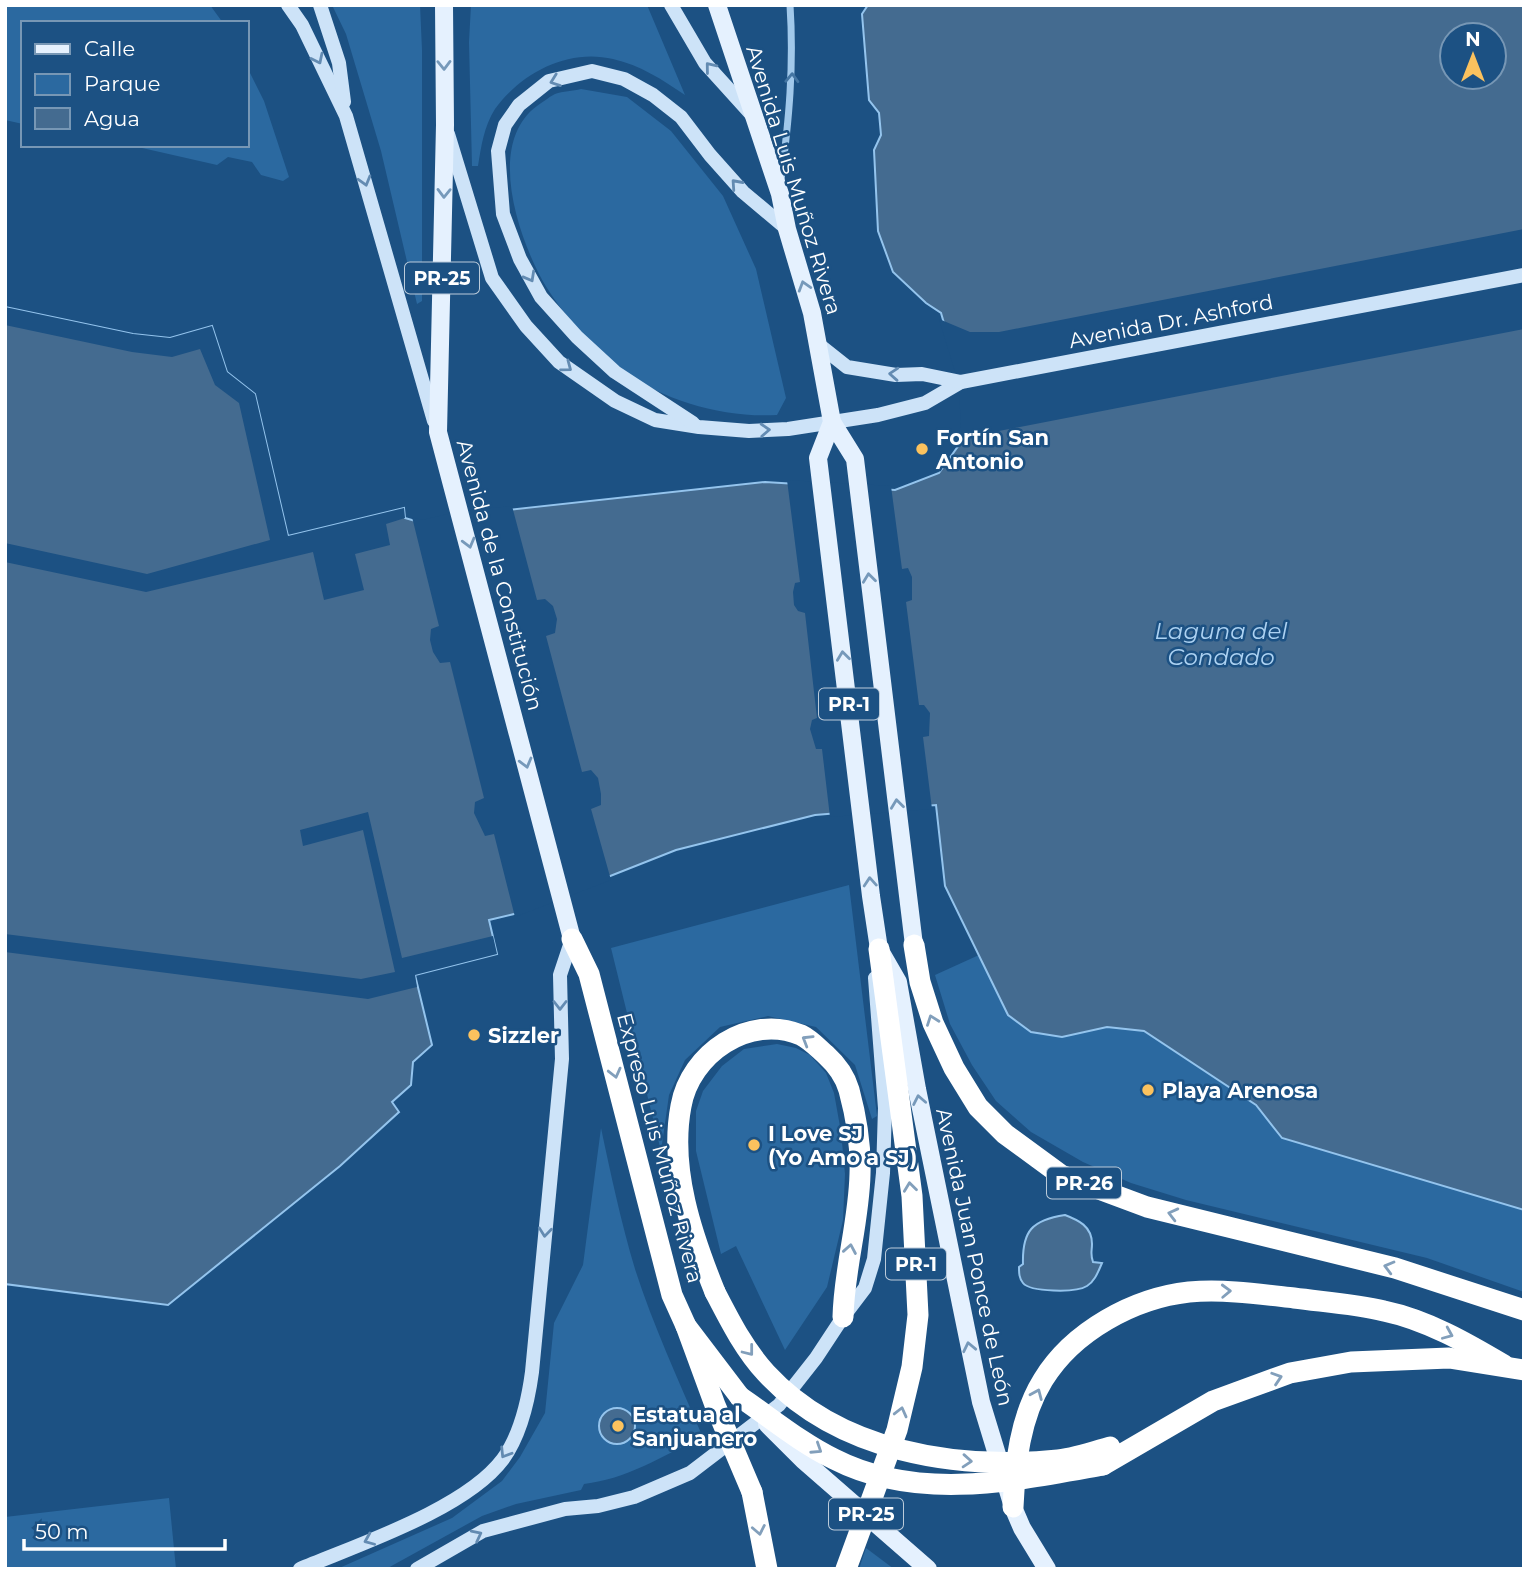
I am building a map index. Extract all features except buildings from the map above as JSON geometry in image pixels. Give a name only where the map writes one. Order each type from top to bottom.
[{"type":"highway","name":"Expreso Luis Muñoz Rivera","points":[[572,939],[589,974],[672,1295],[752,1492],[767,1569]]},
{"type":"highway","name":"PR-26","points":[[914,944],[920,982],[933,1023],[954,1068],[978,1107],[1004,1134],[1061,1174],[1147,1207],[1395,1268],[1524,1310]]},
{"type":"highway","name":"PR-1","points":[[846,1569],[897,1430],[912,1367],[918,1315],[912,1195],[879,949]]},
{"type":"highway","points":[[843,1317],[844,1283],[860,1174],[858,1132],[848,1087],[838,1066],[800,1035],[776,1030],[739,1034],[708,1055],[689,1079],[681,1105],[678,1154],[686,1205],[698,1250],[715,1292],[739,1338],[774,1381],[798,1403],[827,1422],[872,1441],[918,1455],[967,1462],[1106,1456]]},
{"type":"highway","points":[[1013,1507],[1015,1471],[1024,1425],[1043,1380],[1061,1357],[1108,1317],[1155,1299],[1189,1292],[1240,1291],[1385,1311],[1458,1338],[1514,1368]]},
{"type":"highway","points":[[686,1326],[740,1397],[832,1459],[867,1474],[916,1483],[948,1485],[1031,1478],[1106,1456],[1160,1432],[1213,1401],[1290,1373],[1351,1362],[1389,1359],[1449,1358],[1514,1368]]},
{"type":"main road","points":[[288,5],[302,25],[346,116]]},
{"type":"main road","points":[[320,5],[339,62],[346,116],[438,432]]},
{"type":"main road","name":"Avenida de la Constitución","points":[[444,5],[445,125],[438,432],[572,939]]},
{"type":"main road","name":"PR-1","points":[[671,5],[705,63],[755,118]]},
{"type":"main road","name":"Avenida Luis Muñoz Rivera","points":[[717,5],[779,194],[812,313],[832,422]]},
{"type":"main road","points":[[699,427],[615,372],[577,337],[541,297],[520,259],[503,214],[498,151],[505,125],[519,105],[549,81],[592,71],[624,79],[653,95],[681,117],[743,192],[787,229]]},
{"type":"main road","name":"Avenida Dr. Ashford","points":[[445,125],[492,278],[526,326],[559,362],[615,401],[655,420],[699,427],[749,431],[878,415],[925,403],[961,382],[1524,275]]},
{"type":"main road","points":[[818,344],[847,367],[896,375],[922,374],[961,382]]},
{"type":"main road","name":"PR-1","points":[[832,422],[818,458],[879,949]]},
{"type":"main road","name":"PR-1","points":[[832,422],[855,459],[914,944]]},
{"type":"main road","points":[[300,1569],[431,1512],[467,1491],[503,1459],[523,1419],[532,1372],[562,1059],[561,975],[572,939]]},
{"type":"main road","points":[[417,1569],[483,1531],[565,1509],[598,1506],[634,1497],[690,1473],[779,1405],[816,1358],[865,1288],[874,1259],[881,1200],[885,1108],[874,986],[879,949]]},
{"type":"main road","name":"Avenida Juan Ponce de León","points":[[879,949],[898,982],[917,1089],[981,1402],[1013,1507],[1047,1569]]},
{"type":"main road","name":"PR-25","points":[[740,1397],[803,1460],[928,1569]]},
{"type":"street","points":[[779,194],[791,100],[793,51],[789,5]]},
{"type":"green space","points":[[5,5],[210,5],[222,21],[21,21],[21,124],[5,120]]},
{"type":"green space","points":[[332,5],[420,5],[422,301],[417,304],[381,151],[346,34]]},
{"type":"green space","points":[[471,5],[647,5],[685,95],[633,65],[613,59],[579,57],[563,60],[532,74],[506,96],[488,122],[478,166],[472,166],[469,42]]},
{"type":"green space","points":[[248,69],[264,101],[289,177],[283,181],[261,175],[252,162],[228,157],[217,165],[138,147],[248,147]]},
{"type":"green space","points":[[581,89],[627,97],[671,131],[723,196],[756,269],[786,398],[777,415],[736,414],[716,410],[676,399],[639,382],[599,353],[545,285],[530,255],[515,211],[510,163],[513,141],[522,122],[537,106],[555,94]]},
{"type":"green space","points":[[849,885],[877,1116],[872,1119],[855,1065],[816,1027],[768,1016],[720,1027],[685,1060],[669,1095],[661,1151],[611,948]]},
{"type":"green space","points":[[979,955],[1007,1015],[1062,1037],[1107,1027],[1144,1031],[1256,1105],[1282,1138],[1524,1210],[1524,1292],[1427,1258],[1186,1200],[1131,1183],[1083,1162],[1031,1132],[996,1101],[972,1065],[950,1024],[935,975]]},
{"type":"green space","points":[[777,1044],[796,1048],[810,1055],[826,1073],[834,1093],[845,1174],[843,1220],[827,1287],[785,1350],[736,1246],[721,1254],[696,1151],[696,1111],[703,1091],[722,1066],[744,1049]]},
{"type":"green space","points":[[601,1128],[635,1269],[701,1433],[699,1438],[629,1472],[584,1484],[581,1490],[516,1504],[482,1516],[386,1569],[337,1569],[452,1518],[502,1481],[520,1457],[545,1413],[554,1323],[583,1265]]},
{"type":"green space","points":[[169,1498],[176,1569],[5,1569],[5,1517]]},
{"type":"green space","points":[[866,1548],[894,1569],[859,1569]]},
{"type":"water","name":"Laguna del Condado","points":[[868,5],[1524,5],[1524,1210],[1282,1138],[1256,1105],[1144,1031],[1107,1027],[1062,1037],[1031,1032],[1008,1015],[945,886],[936,805],[815,815],[676,850],[514,914],[489,920],[497,954],[415,975],[432,1045],[413,1062],[411,1085],[392,1102],[399,1112],[340,1166],[168,1305],[5,1284],[5,307],[133,334],[170,338],[212,326],[227,372],[255,394],[288,536],[404,508],[405,518],[422,523],[461,515],[765,482],[895,490],[939,473],[961,442],[964,422],[961,382],[941,313],[926,303],[893,272],[878,231],[874,150],[881,135],[879,113],[869,100],[862,14]]},
{"type":"water","points":[[1065,1215],[1079,1222],[1090,1233],[1093,1262],[1102,1263],[1096,1276],[1087,1286],[1073,1290],[1043,1290],[1027,1286],[1021,1279],[1019,1267],[1023,1264],[1027,1235],[1044,1220]]},
{"type":"water","points":[[617,1408],[630,1413],[635,1426],[630,1439],[617,1444],[604,1439],[599,1426],[604,1413]]},
{"type":"pier","points":[[1524,229],[1524,329],[958,439],[961,422],[958,382],[939,319],[970,332],[999,332]]},
{"type":"pier","points":[[5,307],[133,334],[170,338],[212,326],[227,372],[255,394],[288,536],[404,508],[405,518],[386,524],[390,545],[355,554],[364,590],[324,600],[313,552],[146,592],[5,562],[5,543],[147,574],[270,540],[239,403],[215,385],[200,349],[172,357],[132,352],[5,325]]},
{"type":"pier","points":[[787,480],[891,486],[902,569],[908,568],[912,577],[912,600],[906,602],[919,705],[924,705],[930,713],[929,736],[923,737],[932,809],[830,817],[822,749],[816,749],[810,729],[812,720],[817,718],[805,613],[798,611],[794,605],[795,583],[800,582]]},
{"type":"pier","points":[[512,506],[537,600],[545,599],[553,606],[557,619],[555,633],[546,636],[582,772],[591,770],[598,778],[601,805],[591,809],[611,880],[515,917],[494,834],[485,836],[474,813],[475,802],[484,798],[450,662],[440,663],[433,652],[431,629],[439,626],[412,517],[422,520],[461,511]]},
{"type":"pier","points":[[368,812],[402,958],[493,936],[497,954],[415,975],[417,987],[368,999],[5,952],[5,934],[361,979],[395,972],[363,830],[303,846],[300,830]]},
{"type":"place","name":"Fortín San Antonio","points":[[922,449]]},
{"type":"place","name":"Sizzler","points":[[474,1035]]},
{"type":"place","name":"Playa Arenosa","points":[[1148,1090]]},
{"type":"place","name":"I Love SJ (Yo Amo a SJ)","points":[[754,1145]]},
{"type":"place","name":"Estatua al Sanjuanero","points":[[618,1426]]}]
